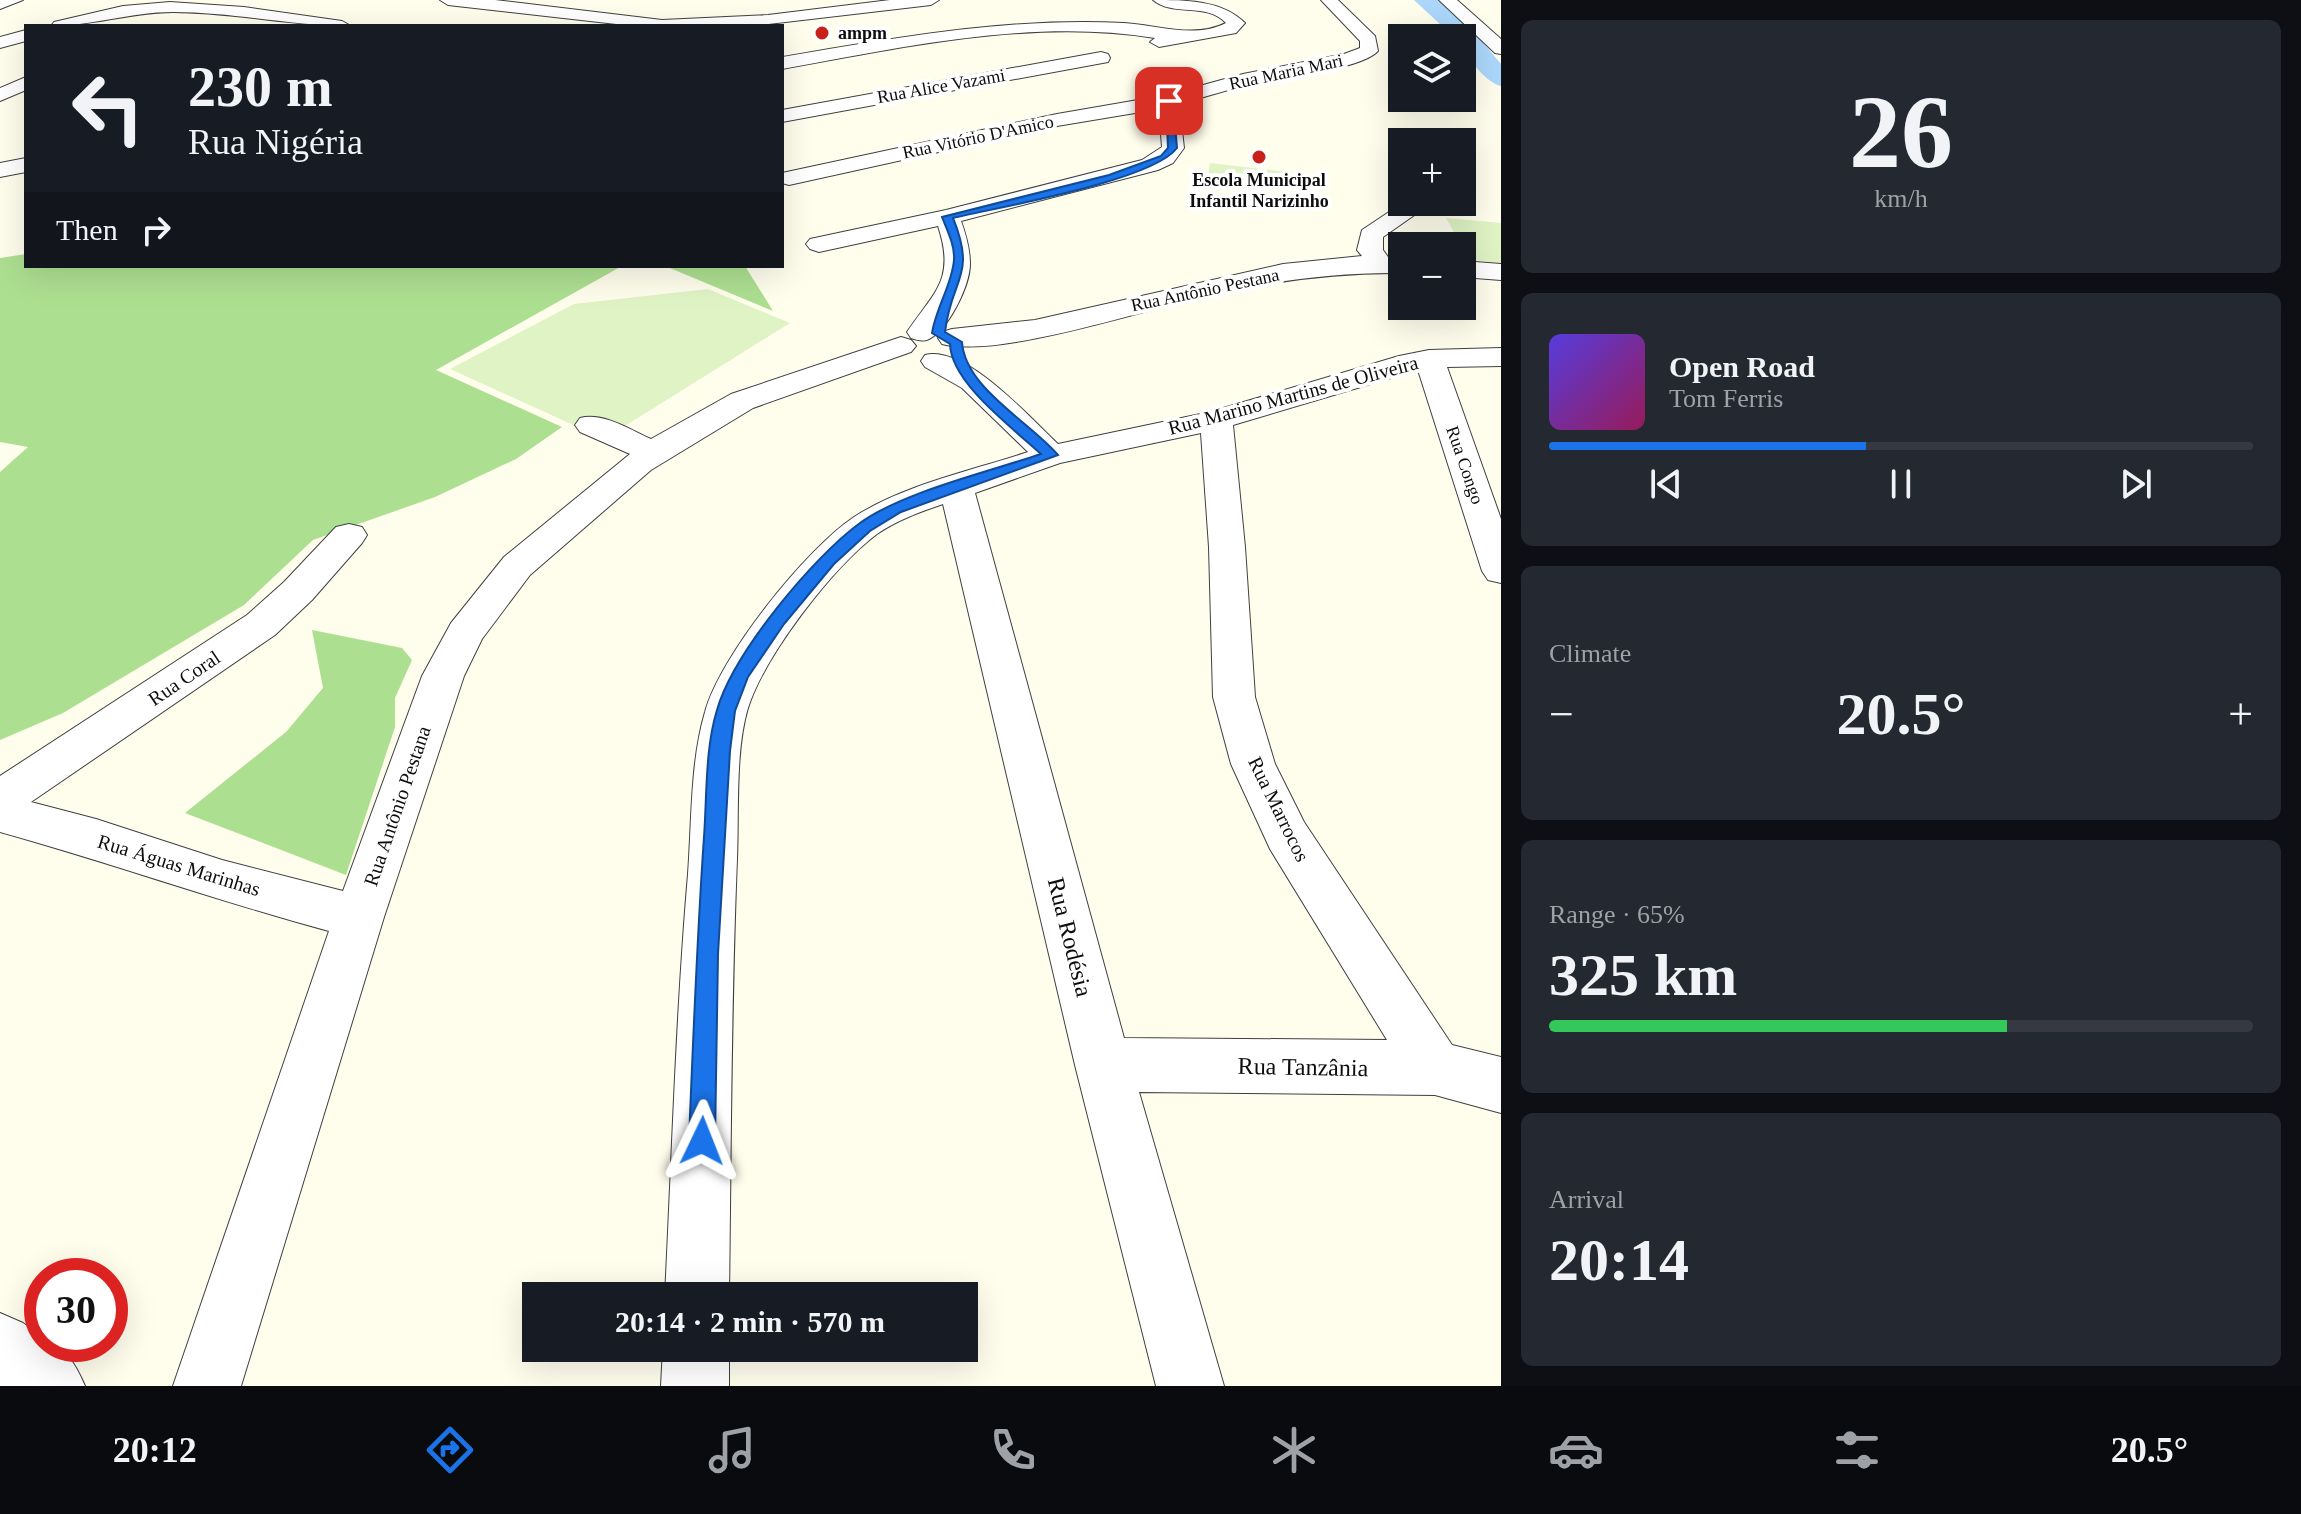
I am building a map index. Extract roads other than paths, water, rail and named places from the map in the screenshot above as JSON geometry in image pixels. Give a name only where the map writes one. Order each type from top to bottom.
[{"type":"street","points":[[0,4],[15,0]]},
{"type":"street","points":[[448,0],[644,24]]},
{"type":"street","name":"Rua Alice Vazami","points":[[784,116],[1101,58],[1230,29],[1236,23],[1218,8],[1161,0]]},
{"type":"street","name":"Rua Maria Mari","points":[[1169,101],[1243,80],[1349,59],[1369,51],[1369,40],[1329,0]]},
{"type":"street","points":[[1447,0],[1501,49]]},
{"type":"street","points":[[752,24],[925,1]]},
{"type":"street","points":[[750,24],[925,1]]},
{"type":"street","points":[[72,24],[136,9],[177,4],[327,24]]},
{"type":"street","points":[[177,4],[183,24]]},
{"type":"street","points":[[814,18],[836,27]]},
{"type":"street","points":[[784,63],[905,43],[1003,32],[1110,27],[1186,37]]},
{"type":"street","points":[[0,43],[24,36]]},
{"type":"street","points":[[1087,81],[1101,58]]},
{"type":"street","points":[[0,95],[24,84]]},
{"type":"street","points":[[791,97],[808,111]]},
{"type":"street","points":[[1057,120],[1072,101]]},
{"type":"street","points":[[819,244],[1112,177],[1165,158],[1173,148],[1169,101]]},
{"type":"street","name":"Rua Vitório D'Amico","points":[[789,178],[1057,120],[1169,101]]},
{"type":"street","points":[[0,170],[24,165]]},
{"type":"street","points":[[1388,262],[1370,250],[1371,235],[1396,216]]},
{"type":"street","points":[[947,217],[958,244],[960,259],[936,343],[1051,455]]},
{"type":"street","name":"Rua Antônio Pestana","points":[[207,1386],[359,917],[443,676],[465,633],[517,566],[655,453],[702,421],[742,401],[936,343],[1010,334],[1291,271],[1340,264],[1388,264]]},
{"type":"street","points":[[1476,270],[1501,272]]},
{"type":"street","name":"Rua Marino Martins de Oliveira","points":[[697,1282],[707,954],[726,711],[740,676],[770,631],[828,560],[864,527],[896,508],[1051,455],[1216,420],[1399,365],[1429,359],[1501,357]]},
{"type":"street","name":"Rua Congo","points":[[1429,359],[1501,571]]},
{"type":"street","name":"Rua Marrocos","points":[[1216,420],[1227,547],[1234,697],[1253,764],[1287,835],[1435,1068]]},
{"type":"street","points":[[591,425],[655,453]]},
{"type":"street","name":"Rua Rodésia","points":[[956,486],[1103,1065],[1190,1386]]},
{"type":"street","name":"Rua Coral","points":[[0,800],[261,625],[298,591],[349,535]]},
{"type":"street","name":"Rua Águas Marinhas","points":[[0,813],[96,839],[222,881],[359,917]]},
{"type":"street","name":"Rua Tanzânia","points":[[1103,1065],[1435,1068],[1501,1085]]},
{"type":"street","points":[[0,1346],[51,1386]]},
{"type":"street","points":[[695,1386],[696,1362]]},
{"type":"waterway","points":[[1425,0],[1455,24],[1501,79]]},
{"type":"place","name":"ampm","points":[[822,33]]},
{"type":"place","name":"Escola Municipal Infantil Narizinho","points":[[1259,157]]}]
